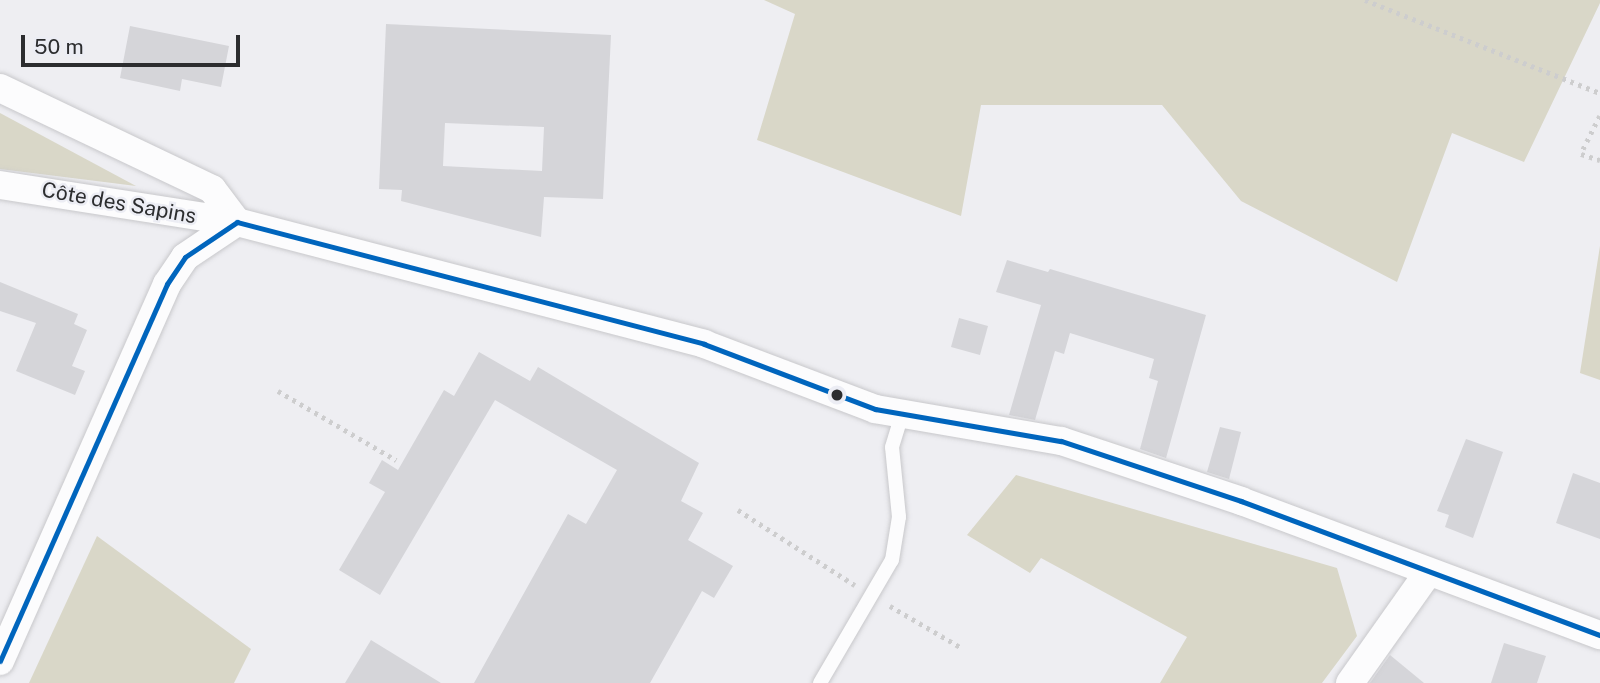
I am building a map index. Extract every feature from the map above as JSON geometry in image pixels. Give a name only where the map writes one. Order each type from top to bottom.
[{"type":"street","points":[[0,88],[212,189],[237,222],[185,257],[167,284],[0,661]]},
{"type":"street","name":"Côte des Sapins","points":[[0,185],[237,222],[704,344],[875,409],[1061,441],[1241,500],[1428,573],[1600,635]]},
{"type":"street","points":[[1349,683],[1428,573]]},
{"type":"lane","points":[[820,683],[892,560],[899,517],[892,447],[902,414]]},
{"type":"path","points":[[1365,0],[1600,93]]},
{"type":"path","points":[[1600,116],[1581,154],[1600,160]]},
{"type":"path","points":[[278,391],[396,460]]},
{"type":"path","points":[[738,510],[962,648]]},
{"type":"shaded area","points":[[764,0],[1600,0],[1600,3],[1524,162],[1452,133],[1397,282],[1241,201],[1162,105],[981,105],[961,216],[757,140],[795,14]]},
{"type":"shaded area","points":[[0,113],[136,186],[0,169]]},
{"type":"shaded area","points":[[1600,246],[1600,380],[1580,373]]},
{"type":"shaded area","points":[[1016,475],[1337,568],[1357,636],[1322,683],[1160,683],[1187,637],[1041,558],[1030,573],[967,535]]},
{"type":"shaded area","points":[[97,536],[251,649],[234,683],[29,683]]},
{"type":"building","points":[[386,24],[611,35],[603,199],[544,197],[541,237],[401,201],[402,190],[379,189]],"holes":[[[445,123],[544,127],[542,171],[443,166]]]},
{"type":"building","points":[[130,26],[229,46],[221,87],[182,79],[180,91],[120,78]]},
{"type":"building","points":[[1007,260],[1048,272],[1050,269],[1206,315],[1166,458],[1140,449],[1158,381],[1149,378],[1154,359],[1070,333],[1064,354],[1055,351],[1035,420],[1009,415],[1041,305],[996,292]]},
{"type":"building","points":[[0,282],[78,314],[74,324],[87,330],[72,366],[85,371],[75,395],[16,371],[36,323],[0,311]]},
{"type":"building","points":[[959,318],[988,326],[980,355],[951,347]]},
{"type":"building","points":[[479,352],[530,381],[538,367],[699,463],[681,501],[703,513],[688,540],[733,566],[714,598],[702,591],[650,683],[474,683],[568,514],[586,524],[617,470],[495,400],[380,595],[339,570],[385,492],[369,483],[382,460],[398,470],[444,390],[454,396]]},
{"type":"building","points":[[1220,427],[1241,432],[1229,479],[1207,472]]},
{"type":"building","points":[[1466,439],[1503,452],[1473,538],[1445,527],[1449,515],[1437,511]]},
{"type":"building","points":[[1573,473],[1600,483],[1600,539],[1556,523]]},
{"type":"building","points":[[371,640],[441,683],[345,683]]},
{"type":"building","points":[[1504,643],[1546,656],[1537,683],[1491,683]]},
{"type":"building","points":[[1390,655],[1424,683],[1370,683]]},
{"type":"transit line","points":[[237,222],[704,344],[875,409],[1061,441],[1241,501],[1600,635]]},
{"type":"transit line","points":[[0,661],[167,284],[185,257],[237,222]]}]
